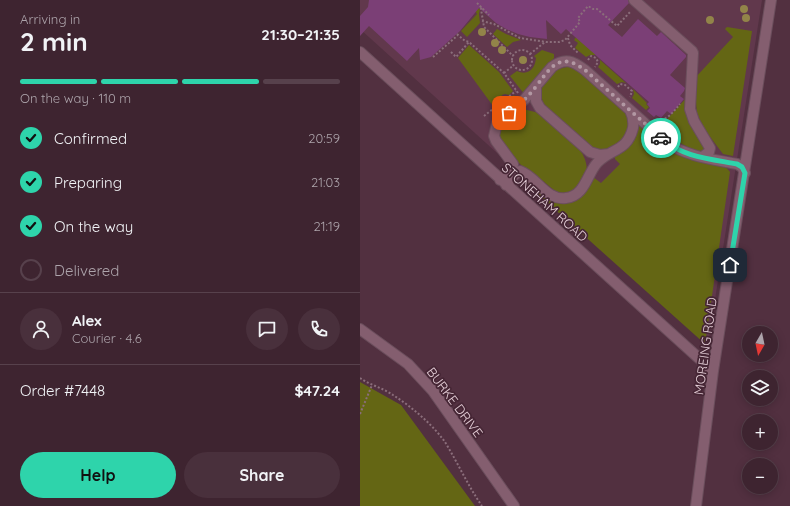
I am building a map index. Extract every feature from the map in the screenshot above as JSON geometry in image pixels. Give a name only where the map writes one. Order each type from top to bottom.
[{"type":"street","name":"MOREING ROAD","points":[[696,506],[714,371],[771,0]]},
{"type":"street","points":[[636,2],[693,53],[690,109],[694,121],[710,148],[709,152],[701,156]]},
{"type":"street","name":"STONEHAM ROAD","points":[[360,52],[714,371]]},
{"type":"street","points":[[503,182],[513,164],[494,136],[495,129],[501,119],[522,102],[543,77],[557,64],[579,58],[620,92],[653,124],[667,143],[686,153],[737,164],[742,167],[745,173]]},
{"type":"street","points":[[536,86],[538,105],[553,121],[590,152],[600,155],[611,154]]},
{"type":"street","points":[[692,86],[694,112],[697,121],[723,157]]},
{"type":"street","points":[[620,92],[632,106],[653,124]]},
{"type":"street","points":[[522,102],[532,106],[586,153],[590,162],[589,176]]},
{"type":"street","points":[[503,182],[520,171],[552,195],[568,198],[580,191],[596,164],[604,156],[622,148],[630,136],[634,120],[632,106]]},
{"type":"street","points":[[701,156],[714,155],[738,159],[748,152]]},
{"type":"street","name":"BURKE DRIVE","points":[[360,329],[408,364],[433,391],[514,506]]},
{"type":"path","points":[[482,21],[494,24],[520,38],[546,42],[559,42],[568,38],[580,22],[578,18],[588,6],[592,9],[597,8],[617,26],[636,2]]},
{"type":"path","points":[[477,4],[489,15]]},
{"type":"path","points":[[482,8],[482,21],[484,27],[513,56]]},
{"type":"path","points":[[433,58],[457,34],[465,41],[469,42],[504,73],[522,102]]},
{"type":"path","points":[[568,38],[570,45],[579,58],[597,72]]},
{"type":"path","points":[[450,52],[456,57],[469,42]]},
{"type":"path","points":[[530,54],[546,42]]},
{"type":"path","points":[[524,50],[530,54],[532,60],[528,68],[522,70],[516,68],[514,65],[512,59],[513,56],[518,51],[524,50]]},
{"type":"path","points":[[588,59],[592,56],[597,57],[597,72]]},
{"type":"path","points":[[504,73],[514,65]]},
{"type":"path","points":[[631,96],[632,91],[629,86],[623,84],[620,92],[632,106]]},
{"type":"path","points":[[653,124],[667,118],[692,86]]},
{"type":"path","points":[[484,116],[516,91]]},
{"type":"path","points":[[360,378],[392,394],[406,404],[435,430],[444,442],[471,491],[482,506]]},
{"type":"path","points":[[360,414],[372,385]]},
{"type":"shaded area","points":[[360,0],[762,0],[708,344],[360,29]]},
{"type":"shaded area","points":[[475,6],[480,9],[480,23],[467,37],[461,31],[477,14],[474,9]]},
{"type":"shaded area","points":[[727,27],[752,31],[733,156],[723,154],[705,130],[697,114],[694,79],[733,37],[725,29]]},
{"type":"shaded area","points":[[497,29],[521,40],[513,42],[507,47],[493,34]]},
{"type":"shaded area","points":[[576,37],[595,55],[586,57],[575,48],[578,43],[574,40]]},
{"type":"shaded area","points":[[469,45],[499,72],[513,91],[509,95],[502,95],[501,100],[493,106],[458,58]]},
{"type":"shaded area","points":[[542,50],[554,54],[554,58],[525,95],[510,76],[517,71],[524,73],[528,72],[534,65],[536,58],[534,56]]},
{"type":"shaded area","points":[[600,60],[626,83],[622,82],[617,84],[598,67]]},
{"type":"shaded area","points":[[571,66],[576,67],[623,108],[628,117],[629,126],[626,136],[614,148],[596,151],[544,105],[541,88],[543,83],[554,70]]},
{"type":"shaded area","points":[[633,89],[647,103],[646,104],[649,107],[646,110],[632,98],[634,94]]},
{"type":"shaded area","points":[[514,95],[518,101],[500,115],[496,109],[504,103],[508,103],[510,98]]},
{"type":"shaded area","points":[[688,96],[707,146],[702,153],[691,152],[686,146],[678,142],[660,127]]},
{"type":"shaded area","points":[[523,109],[539,113],[580,150],[586,162],[586,175],[582,184],[569,194],[559,193],[543,181],[541,183],[508,153],[509,150],[500,137],[500,130],[505,122]]},
{"type":"shaded area","points":[[635,118],[660,141],[724,165],[730,172],[705,344],[522,180],[524,176],[561,201],[593,177],[601,183],[620,164],[615,157]]},
{"type":"shaded area","points":[[360,382],[401,405],[475,506],[360,506]]},
{"type":"building","points":[[369,0],[628,0],[629,3],[608,25],[622,37],[638,19],[657,36],[661,32],[686,55],[686,57],[670,75],[685,88],[680,96],[684,99],[671,114],[667,111],[661,118],[656,115],[654,117],[647,111],[650,108],[647,104],[649,102],[566,29],[561,34],[546,20],[547,39],[530,37],[506,29],[496,23],[479,8],[460,31],[431,57],[420,60],[419,48],[407,61],[369,26],[360,36],[360,16],[368,7]]},
{"type":"way so far","points":[[509,113],[534,90],[552,67],[564,61],[570,61],[585,70],[661,138]]},
{"type":"route","points":[[661,138],[675,148],[686,153],[698,157],[737,164],[745,173],[730,265]]}]
